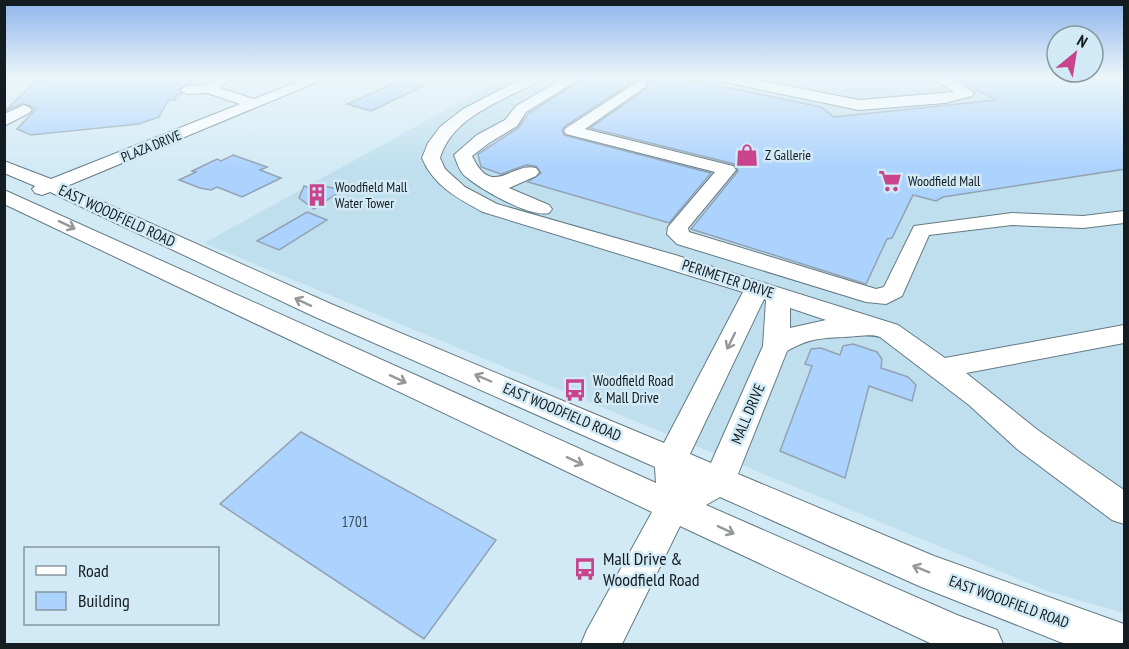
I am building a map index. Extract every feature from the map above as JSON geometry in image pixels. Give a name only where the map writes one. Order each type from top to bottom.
[{"type":"street","name":"PLAZA DRIVE","points":[[9,199],[52,186],[246,107]]},
{"type":"street","name":"PERIMETER DRIVE","points":[[479,107],[448,129],[437,141],[431,158],[438,172],[458,191],[490,208],[668,260],[889,331],[979,397],[1028,440],[1125,509]]},
{"type":"street","points":[[524,107],[511,123],[483,139],[463,155],[470,171],[488,183],[546,211],[624,237],[668,260]]},
{"type":"street","points":[[606,107],[572,131],[728,170],[678,227],[678,234],[685,239],[860,294],[875,297],[885,296],[894,291],[915,239],[921,230],[1012,219],[1083,222],[1125,217]]},
{"type":"street","points":[[4,121],[24,110]]},
{"type":"street","name":"EAST WOODFIELD ROAD","points":[[4,166],[325,311],[622,438],[670,462],[961,585],[1125,644]]},
{"type":"street","points":[[488,183],[510,182],[530,172],[529,177],[516,189],[520,199]]},
{"type":"street","name":"EAST WOODFIELD ROAD","points":[[9,199],[673,506],[954,634],[983,645]]},
{"type":"street","points":[[601,645],[673,506],[670,462],[767,292]]},
{"type":"street","name":"MALL DRIVE","points":[[717,482],[776,346],[767,292]]},
{"type":"street","points":[[776,346],[793,335],[811,329],[841,327],[889,331]]},
{"type":"street","points":[[942,368],[1125,334]]},
{"type":"street","points":[[673,506],[717,482]]},
{"type":"shaded area","points":[[451,107],[1124,107],[1124,613],[1050,592],[204,243]]},
{"type":"building","points":[[32,107],[164,107],[159,117],[139,124],[31,135],[17,129],[36,109]]},
{"type":"building","points":[[358,107],[379,107],[371,111]]},
{"type":"building","points":[[538,107],[594,107],[565,126],[562,130],[564,135],[711,173],[669,223],[528,182],[541,173],[536,166],[526,165],[501,174],[481,167],[478,154],[518,128],[528,114]]},
{"type":"building","name":"Woodfield Mall","points":[[620,107],[821,107],[834,117],[927,107],[1125,107],[1125,169],[943,197],[936,201],[913,195],[892,238],[887,239],[866,284],[691,229],[738,171],[734,164],[590,128]]},
{"type":"building","points":[[233,155],[267,167],[260,170],[281,178],[242,197],[217,187],[211,190],[200,188],[179,180],[217,159],[221,161]]},
{"type":"building","name":"Woodfield Mall Water Tower","points":[[304,186],[310,188],[324,186],[342,190],[314,209],[299,198]]},
{"type":"building","points":[[307,212],[327,220],[279,250],[257,241]]},
{"type":"building","points":[[853,344],[877,352],[882,359],[881,368],[908,377],[916,385],[912,401],[869,386],[845,478],[780,451],[812,366],[805,364],[811,349],[821,348],[840,355],[843,346]]},
{"type":"building","points":[[301,432],[496,540],[424,639],[220,504]]},
{"type":"place","name":"Z Gallerie","points":[[747,155]]},
{"type":"place","name":"Woodfield Mall","points":[[890,181]]},
{"type":"place","name":"Woodfield Mall Water Tower","points":[[317,195]]},
{"type":"place","name":"Woodfield Road & Mall Drive","points":[[575,390]]},
{"type":"place","name":"Mall Drive & Woodfield Road","points":[[585,569]]}]
